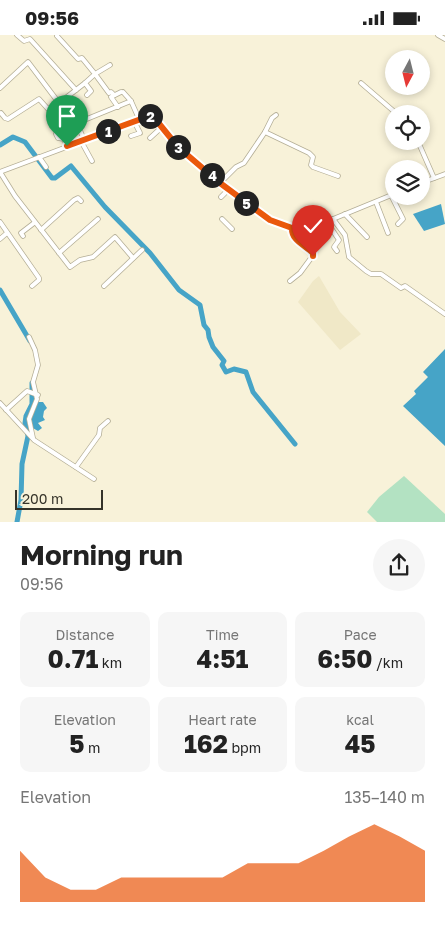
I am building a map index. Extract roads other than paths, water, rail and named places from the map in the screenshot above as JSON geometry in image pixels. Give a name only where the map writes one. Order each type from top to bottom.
[{"type":"street","points":[[17,35],[24,41],[30,39],[76,90]]},
{"type":"street","points":[[438,35],[445,39]]},
{"type":"street","points":[[56,36],[78,59],[82,58],[109,93],[111,92],[114,95],[122,92],[131,101],[139,119]]},
{"type":"street","points":[[0,88],[28,62],[77,123],[92,161]]},
{"type":"street","points":[[1,113],[8,119],[38,100],[42,101],[48,109],[110,65]]},
{"type":"street","points":[[85,83],[91,91],[88,95]]},
{"type":"street","points":[[361,83],[387,105]]},
{"type":"street","points":[[114,95],[111,97],[118,107]]},
{"type":"street","points":[[67,146],[64,139],[56,134],[77,123],[131,101]]},
{"type":"street","points":[[133,258],[115,237],[93,257],[80,260],[70,267],[34,223],[0,172],[152,115],[178,147],[220,183],[270,220],[292,228],[308,228],[327,222],[385,198]]},
{"type":"street","points":[[220,183],[236,167],[244,163],[276,115]]},
{"type":"street","points":[[131,136],[140,133],[134,121]]},
{"type":"street","points":[[150,138],[162,127]]},
{"type":"street","points":[[265,132],[309,153],[313,157],[313,167],[338,176]]},
{"type":"street","points":[[422,150],[434,178]]},
{"type":"street","points":[[38,157],[46,167]]},
{"type":"street","points":[[430,180],[445,174]]},
{"type":"street","points":[[221,197],[228,189]]},
{"type":"street","points":[[41,230],[74,200],[78,199],[81,201]]},
{"type":"street","points":[[376,202],[388,233]]},
{"type":"street","points":[[397,205],[403,219],[398,224]]},
{"type":"street","points":[[345,214],[367,237]]},
{"type":"street","points":[[59,253],[98,219]]},
{"type":"street","points":[[222,219],[232,229]]},
{"type":"street","points":[[333,219],[346,235],[348,254],[351,260],[366,271],[380,274],[401,289],[405,286],[445,314]]},
{"type":"street","points":[[0,222],[39,278],[39,281],[32,286]]},
{"type":"street","points":[[327,222],[338,240],[334,247],[337,251]]},
{"type":"street","points":[[23,237],[21,233],[34,223]]},
{"type":"street","points":[[290,281],[300,273],[314,255],[292,235],[292,228]]},
{"type":"street","points":[[0,239],[7,233]]},
{"type":"street","points":[[104,286],[142,250]]},
{"type":"street","points":[[29,337],[38,361],[37,373],[33,382],[34,394],[29,419],[32,438]]},
{"type":"street","points":[[6,410],[27,391],[34,394]]},
{"type":"street","points":[[0,403],[34,440],[94,479]]},
{"type":"street","points":[[76,467],[99,435],[100,428],[108,421]]},
{"type":"water","points":[[441,204],[445,224],[424,231],[413,214]]},
{"type":"water","points":[[445,349],[445,446],[403,406],[416,394],[414,391],[428,377],[423,372]]},
{"type":"water","points":[[38,402],[43,402],[47,408],[44,411],[43,417],[45,420],[38,423],[42,428],[38,431],[31,427],[31,420]]},
{"type":"waterway","points":[[0,145],[13,137],[25,142],[52,178],[55,178],[71,166],[105,207],[150,253],[179,290],[200,305],[204,325],[208,330],[213,347],[224,361],[222,365],[226,372],[234,369],[246,372],[253,392],[295,444]]},
{"type":"waterway","points":[[0,290],[30,341]]},
{"type":"waterway","points":[[17,522],[21,500],[22,464],[28,436],[25,423],[32,404],[32,383]]}]
